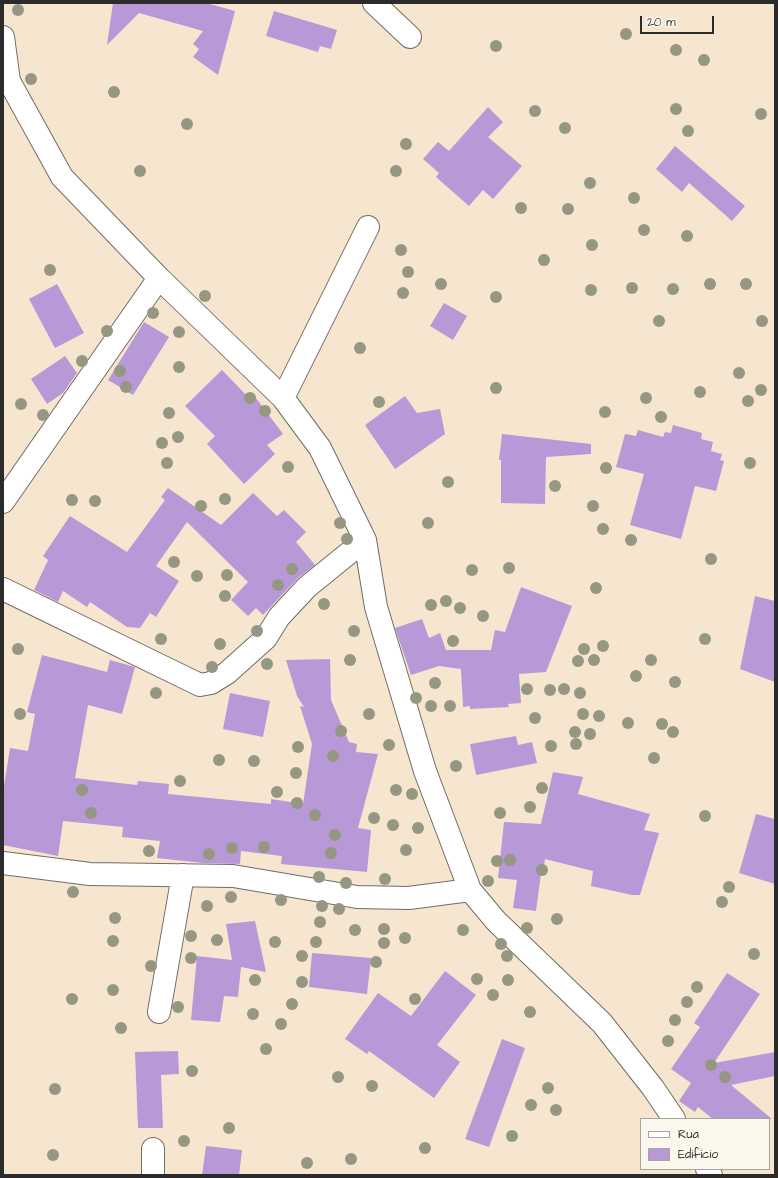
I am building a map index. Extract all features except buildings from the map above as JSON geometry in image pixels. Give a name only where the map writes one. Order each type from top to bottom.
[{"type":"street","points":[[374,3],[410,37]]},
{"type":"street","points":[[3,37],[9,81],[62,177],[159,278],[283,398],[320,448],[365,540],[378,614],[425,770],[470,890],[496,921],[602,1023],[654,1088],[673,1118]]},
{"type":"street","points":[[283,398],[368,227]]},
{"type":"street","points":[[3,502],[159,278]]},
{"type":"street","points":[[3,589],[200,685],[211,683],[227,674],[266,638],[279,617],[307,587],[365,540]]},
{"type":"street","points":[[3,863],[90,874],[233,876],[357,897],[409,898],[470,890]]},
{"type":"street","points":[[159,1012],[183,875]]},
{"type":"street","points":[[153,1149],[153,1175]]}]
